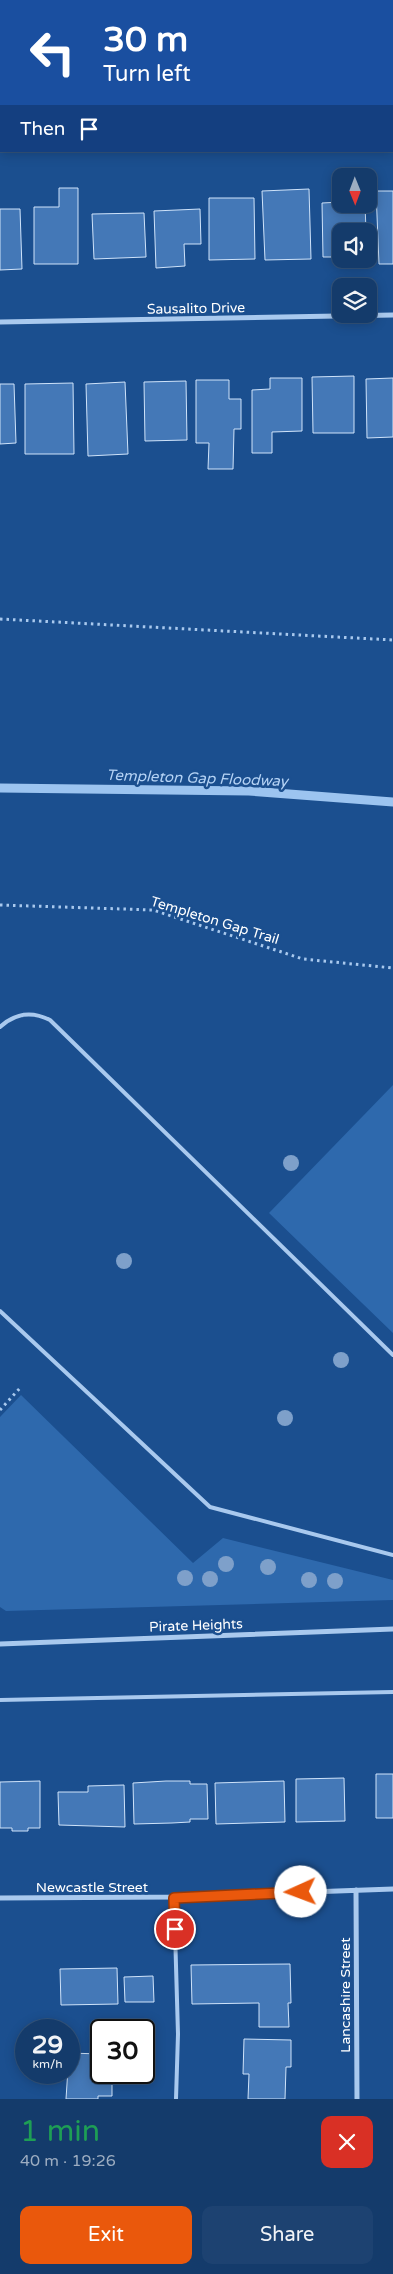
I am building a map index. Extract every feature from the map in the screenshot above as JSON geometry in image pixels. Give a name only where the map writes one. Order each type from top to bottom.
[{"type":"street","name":"Sausalito Drive","points":[[0,322],[393,315]]},
{"type":"street","name":"Pirate Heights","points":[[0,1644],[393,1629]]},
{"type":"street","name":"Newcastle Street","points":[[0,1898],[174,1898],[393,1889]]},
{"type":"street","name":"Lancashire Street","points":[[356,1890],[357,2099]]},
{"type":"lane","points":[[0,1027],[19,1015],[38,1014],[50,1020],[393,1355]]},
{"type":"lane","points":[[0,1311],[210,1507],[393,1555]]},
{"type":"lane","points":[[0,1700],[393,1692]]},
{"type":"lane","points":[[174,1898],[178,2034],[176,2099]]},
{"type":"path","points":[[0,619],[393,640]]},
{"type":"path","name":"Templeton Gap Trail","points":[[0,905],[153,910],[303,959],[393,968]]},
{"type":"path","points":[[0,1410],[20,1388]]},
{"type":"shaded area","points":[[393,1085],[393,1333],[269,1213]]},
{"type":"shaded area","points":[[21,1395],[193,1563],[223,1538],[393,1580],[393,1600],[6,1611],[0,1607],[0,1417]]},
{"type":"building","points":[[59,188],[78,188],[78,264],[34,264],[34,207],[59,207]]},
{"type":"building","points":[[309,189],[311,259],[265,260],[262,191]]},
{"type":"building","points":[[378,191],[393,191],[393,264],[379,264]]},
{"type":"building","points":[[209,198],[254,198],[255,259],[209,260]]},
{"type":"building","points":[[332,202],[332,213],[365,213],[366,223],[332,223],[332,257],[323,257],[322,203]]},
{"type":"building","points":[[0,209],[20,209],[22,269],[0,270]]},
{"type":"building","points":[[200,209],[201,244],[184,244],[185,266],[156,268],[154,211]]},
{"type":"building","points":[[144,213],[146,257],[94,259],[92,214]]},
{"type":"building","points":[[354,376],[354,433],[313,433],[312,377]]},
{"type":"building","points":[[270,378],[302,378],[302,431],[272,432],[272,453],[252,453],[252,390],[270,389]]},
{"type":"building","points":[[393,378],[393,437],[367,438],[366,379]]},
{"type":"building","points":[[196,380],[229,380],[229,399],[241,399],[241,429],[234,429],[233,469],[208,469],[209,443],[196,443]]},
{"type":"building","points":[[186,381],[187,440],[145,441],[144,382]]},
{"type":"building","points":[[125,382],[128,454],[88,456],[86,384]]},
{"type":"building","points":[[73,383],[74,454],[25,454],[25,384]]},
{"type":"building","points":[[0,384],[14,384],[16,443],[0,444]]},
{"type":"building","points":[[376,1774],[393,1774],[393,1818],[376,1818]]},
{"type":"building","points":[[344,1778],[345,1821],[296,1822],[296,1779]]},
{"type":"building","points":[[40,1781],[40,1828],[28,1828],[28,1831],[12,1831],[12,1828],[0,1828],[0,1782]]},
{"type":"building","points":[[190,1781],[190,1784],[207,1784],[208,1819],[190,1819],[190,1822],[134,1824],[133,1783]]},
{"type":"building","points":[[284,1781],[285,1822],[216,1824],[215,1783]]},
{"type":"building","points":[[124,1785],[125,1827],[59,1825],[58,1792],[88,1792],[88,1786]]},
{"type":"building","points":[[290,1964],[291,2003],[288,2003],[289,2027],[259,2027],[259,2003],[192,2004],[191,1965]]},
{"type":"building","points":[[117,1968],[118,2004],[61,2005],[60,1969]]},
{"type":"building","points":[[153,1976],[154,2002],[125,2002],[124,1977]]},
{"type":"building","points":[[244,2039],[291,2040],[291,2067],[286,2067],[285,2099],[248,2099],[249,2074],[243,2074]]},
{"type":"building","points":[[80,2053],[90,2054],[90,2084],[112,2084],[112,2096],[98,2096],[98,2099],[66,2099],[67,2084],[80,2084]]},
{"type":"waterway","name":"Templeton Gap Floodway","points":[[0,788],[249,791],[393,802]]},
{"type":"route","points":[[175,1929],[174,1898],[301,1892]]}]
